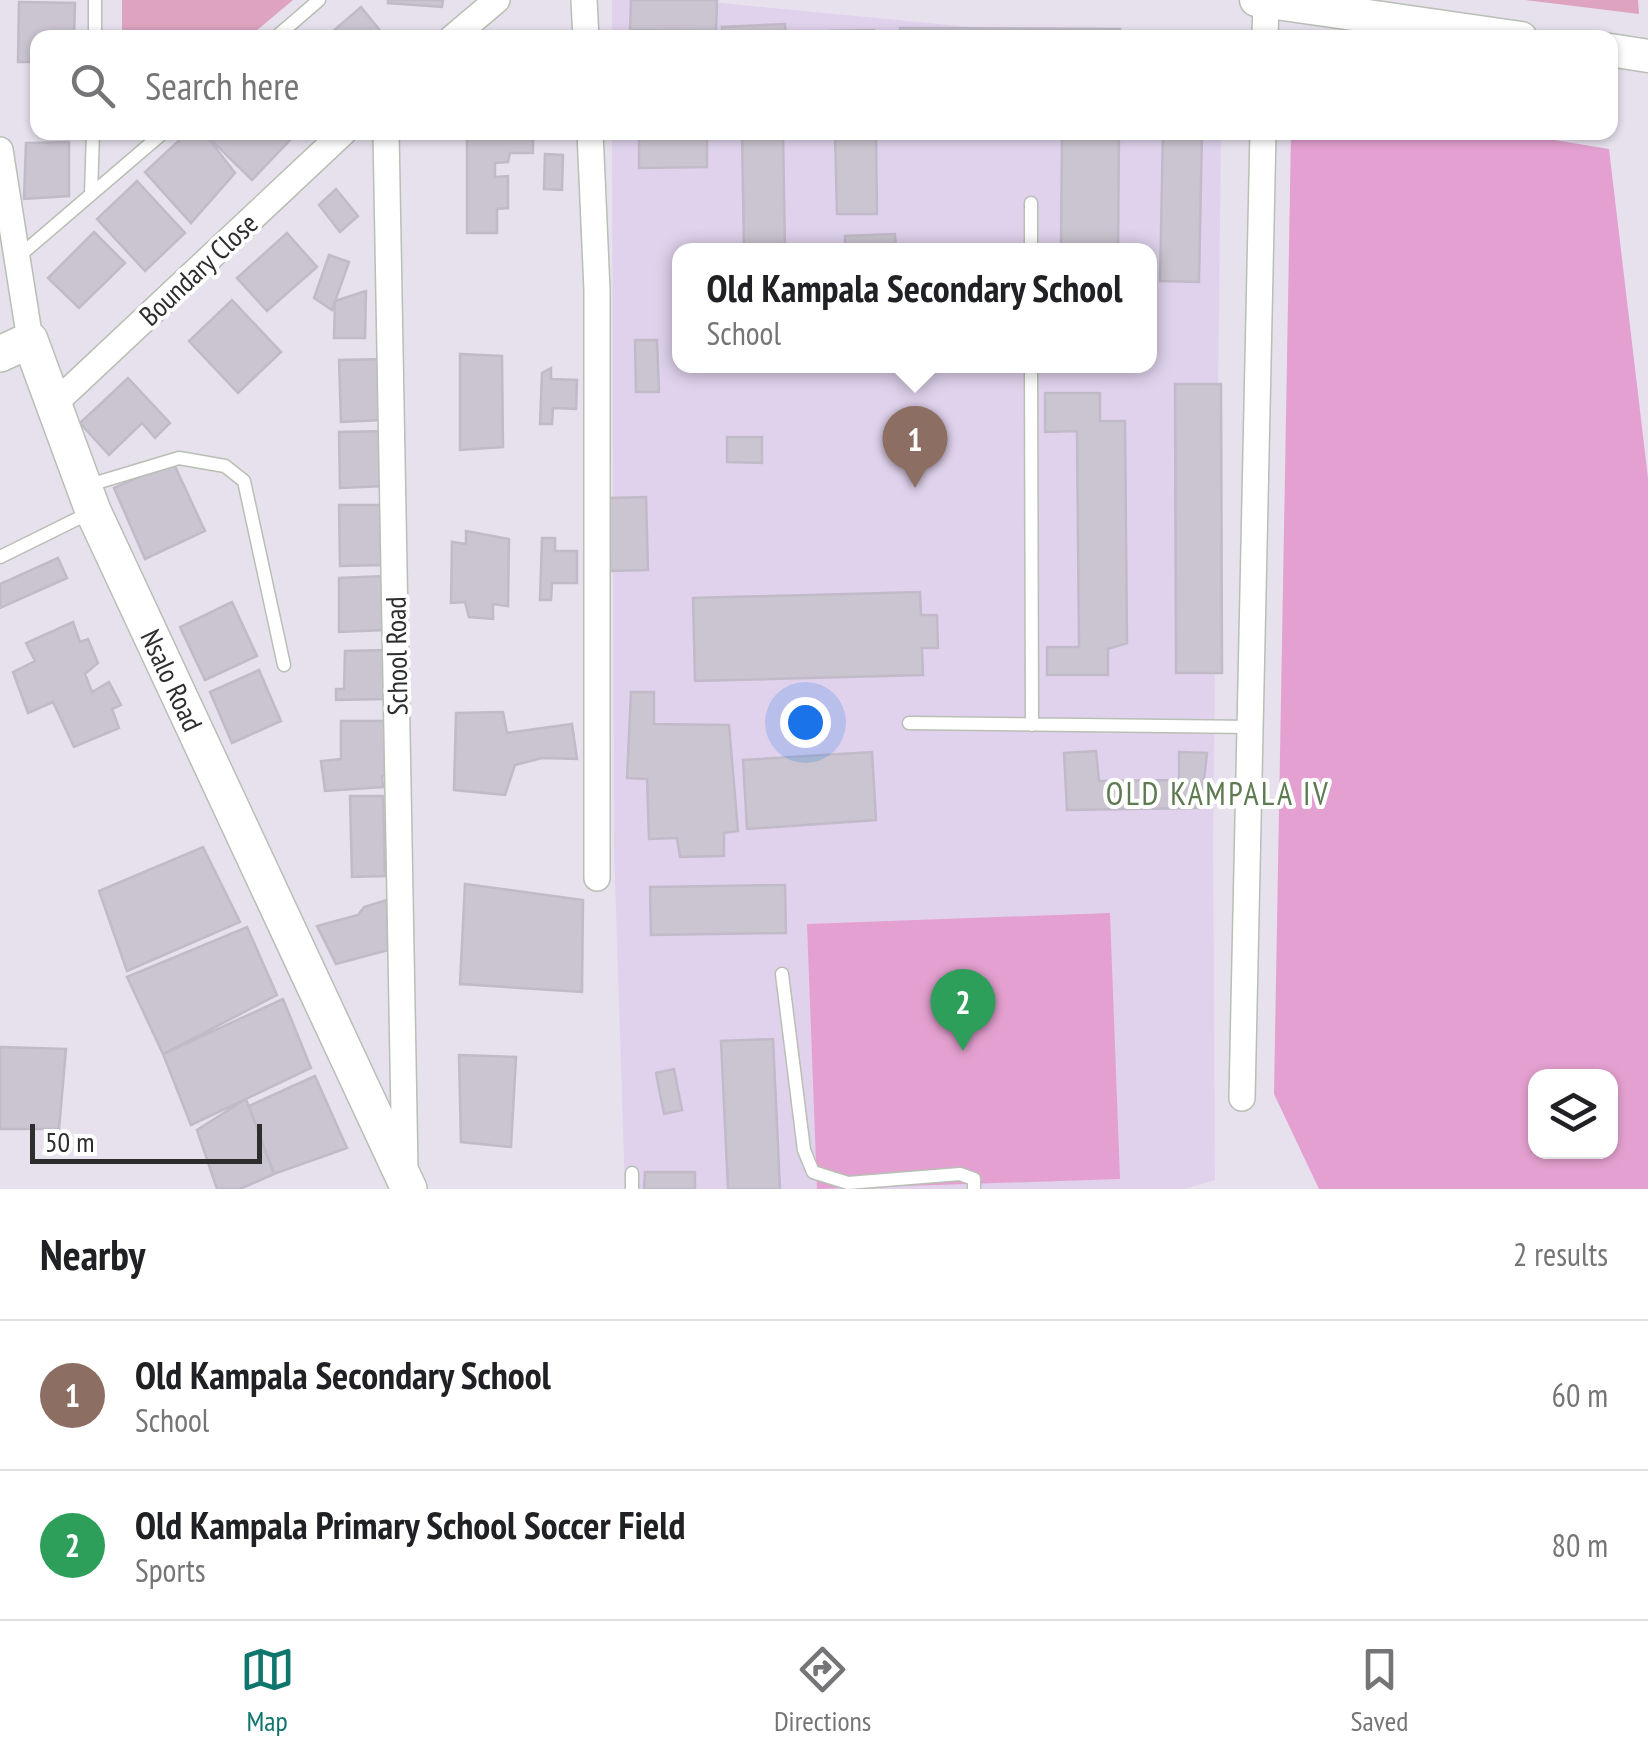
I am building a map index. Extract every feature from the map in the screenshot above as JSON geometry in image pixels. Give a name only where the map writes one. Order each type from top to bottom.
[{"type":"main road","name":"Nsalo Road","points":[[15,347],[52,406],[88,499],[407,1185]]},
{"type":"street","points":[[461,30],[497,0]]},
{"type":"street","points":[[584,0],[586,30]]},
{"type":"street","points":[[1256,0],[1466,30]]},
{"type":"street","points":[[1265,30],[1266,1]]},
{"type":"street","points":[[1618,51],[1648,56]]},
{"type":"street","name":"Boundary Close","points":[[52,406],[335,140]]},
{"type":"street","name":"School Road","points":[[386,140],[407,1185]]},
{"type":"street","points":[[590,140],[596,290],[596,878]]},
{"type":"street","points":[[1242,1098],[1263,140]]},
{"type":"street","name":"Nsalo Road","points":[[0,150],[18,258],[15,347]]},
{"type":"lane","points":[[95,30],[96,0]]},
{"type":"lane","points":[[284,30],[319,0]]},
{"type":"lane","points":[[91,194],[93,140]]},
{"type":"lane","points":[[18,258],[155,140]]},
{"type":"lane","points":[[1031,203],[1031,243]]},
{"type":"lane","points":[[1031,373],[1032,724]]},
{"type":"lane","points":[[0,558],[88,499],[179,458],[226,466],[244,482],[284,664]]},
{"type":"lane","points":[[909,724],[1250,727]]},
{"type":"lane","points":[[782,974],[804,1150],[813,1172],[848,1183],[960,1174],[974,1179],[974,1189]]},
{"type":"lane","points":[[632,1173],[632,1189]]},
{"type":"shaded area","points":[[122,0],[293,0],[257,30],[122,30]]},
{"type":"shaded area","points":[[612,0],[689,0],[1000,30],[612,30]]},
{"type":"shaded area","points":[[1525,0],[1638,0],[1639,14]]},
{"type":"shaded area","points":[[612,140],[1221,140],[1213,844],[1215,1180],[1184,1189],[625,1189],[614,848]]},
{"type":"shaded area","points":[[1291,140],[1554,140],[1609,149],[1648,478],[1648,1189],[1319,1189],[1274,1094]]},
{"type":"shaded area","points":[[1110,913],[1120,1179],[817,1189],[807,924]]},
{"type":"building","points":[[388,0],[443,0],[442,7]]},
{"type":"building","points":[[631,0],[717,0],[716,30],[630,30]]},
{"type":"building","points":[[19,2],[75,3],[74,30],[30,30],[30,62],[18,62]]},
{"type":"building","points":[[361,7],[380,30],[334,30]]},
{"type":"building","points":[[785,24],[785,30],[722,30]]},
{"type":"building","points":[[900,28],[1120,29],[1120,30]]},
{"type":"building","points":[[179,140],[209,140],[235,173],[191,223],[145,172]]},
{"type":"building","points":[[211,140],[290,140],[252,180]]},
{"type":"building","points":[[467,140],[533,140],[533,153],[510,153],[508,162],[495,163],[495,177],[508,176],[508,208],[497,209],[497,233],[467,233]]},
{"type":"building","points":[[639,140],[707,140],[707,167],[639,168]]},
{"type":"building","points":[[742,140],[783,140],[785,243],[744,243]]},
{"type":"building","points":[[835,140],[876,140],[877,214],[837,214]]},
{"type":"building","points":[[1062,140],[1119,140],[1118,243],[1061,243]]},
{"type":"building","points":[[1163,140],[1202,140],[1199,282],[1160,281]]},
{"type":"building","points":[[69,142],[69,196],[24,199],[26,143]]},
{"type":"building","points":[[545,154],[563,155],[562,190],[544,189]]},
{"type":"building","points":[[137,181],[185,233],[145,271],[97,219]]},
{"type":"building","points":[[336,189],[358,216],[340,232],[319,205]]},
{"type":"building","points":[[94,232],[125,263],[79,308],[48,278]]},
{"type":"building","points":[[287,233],[317,267],[267,311],[237,278]]},
{"type":"building","points":[[895,234],[896,243],[845,243],[845,236]]},
{"type":"building","points":[[329,255],[349,262],[332,310],[314,298]]},
{"type":"building","points":[[366,291],[365,338],[334,338],[335,301]]},
{"type":"building","points":[[232,300],[281,352],[238,393],[189,341]]},
{"type":"building","points":[[635,340],[657,340],[659,392],[636,392]]},
{"type":"building","points":[[460,354],[502,356],[503,447],[460,450]]},
{"type":"building","points":[[383,359],[383,420],[341,422],[339,360]]},
{"type":"building","points":[[551,368],[551,379],[577,380],[576,409],[553,408],[552,424],[540,424],[542,373]]},
{"type":"building","points":[[128,378],[170,423],[155,438],[142,423],[109,455],[80,423]]},
{"type":"building","points":[[1175,384],[1221,384],[1222,673],[1176,673]]},
{"type":"building","points":[[1045,393],[1100,393],[1100,421],[1125,421],[1127,643],[1108,649],[1108,675],[1047,675],[1047,647],[1079,647],[1077,431],[1045,432]]},
{"type":"building","points":[[384,431],[385,486],[340,488],[339,432]]},
{"type":"building","points":[[727,437],[762,437],[762,463],[727,462]]},
{"type":"building","points":[[173,462],[205,531],[145,559],[114,488]]},
{"type":"building","points":[[646,497],[648,570],[610,571],[609,498]]},
{"type":"building","points":[[339,505],[384,505],[384,565],[340,566]]},
{"type":"building","points":[[466,531],[509,539],[508,606],[493,604],[493,619],[469,617],[465,602],[451,603],[452,542],[466,544]]},
{"type":"building","points":[[542,538],[555,538],[555,551],[577,551],[577,583],[552,583],[551,600],[540,600]]},
{"type":"building","points":[[58,558],[67,578],[0,608],[0,584]]},
{"type":"building","points":[[385,576],[385,630],[339,632],[339,578]]},
{"type":"building","points":[[920,592],[921,615],[937,615],[938,648],[922,648],[923,675],[695,681],[693,598]]},
{"type":"building","points":[[232,602],[257,656],[205,680],[180,627]]},
{"type":"building","points":[[73,622],[80,642],[88,639],[98,663],[85,674],[92,692],[109,682],[121,705],[112,709],[119,728],[74,747],[53,702],[28,713],[13,672],[35,661],[26,643]]},
{"type":"building","points":[[386,650],[385,699],[336,700],[336,689],[344,689],[345,651]]},
{"type":"building","points":[[259,670],[281,721],[232,743],[210,692]]},
{"type":"building","points":[[631,692],[654,692],[654,724],[729,725],[738,831],[724,833],[724,856],[680,857],[677,838],[649,839],[647,779],[627,778]]},
{"type":"building","points":[[503,712],[507,733],[572,724],[577,759],[542,758],[515,765],[505,795],[454,790],[456,713]]},
{"type":"building","points":[[341,721],[386,721],[383,787],[325,791],[321,761],[341,759]]},
{"type":"building","points":[[1096,751],[1099,781],[1179,780],[1179,752],[1207,753],[1201,808],[1067,810],[1064,753]]},
{"type":"building","points":[[872,752],[876,820],[747,829],[743,760]]},
{"type":"building","points":[[350,796],[383,796],[385,876],[352,877]]},
{"type":"building","points":[[203,847],[240,922],[127,971],[99,891]]},
{"type":"building","points":[[465,884],[583,900],[582,992],[460,984]]},
{"type":"building","points":[[785,885],[786,933],[651,935],[650,887]]},
{"type":"building","points":[[387,900],[388,950],[336,964],[317,926],[358,915],[364,907]]},
{"type":"building","points":[[247,927],[277,995],[163,1054],[127,977]]},
{"type":"building","points":[[283,999],[311,1068],[191,1125],[163,1054]]},
{"type":"building","points":[[773,1039],[780,1189],[728,1189],[721,1041]]},
{"type":"building","points":[[0,1047],[66,1049],[59,1129],[0,1129]]},
{"type":"building","points":[[459,1055],[516,1057],[511,1147],[461,1142]]},
{"type":"building","points":[[674,1069],[682,1110],[664,1114],[656,1073]]},
{"type":"building","points":[[315,1076],[347,1148],[274,1174],[249,1106]]},
{"type":"building","points":[[246,1099],[274,1174],[240,1189],[217,1189],[197,1130]]},
{"type":"building","points":[[645,1172],[695,1172],[695,1189],[644,1189]]},
{"type":"place","name":"Old Kampala Secondary School","points":[[915,488]]},
{"type":"place","name":"Old Kampala Primary School Soccer Field","points":[[963,1051]]},
{"type":"district","name":"OLD KAMPALA IV","points":[[1218,793]]}]
